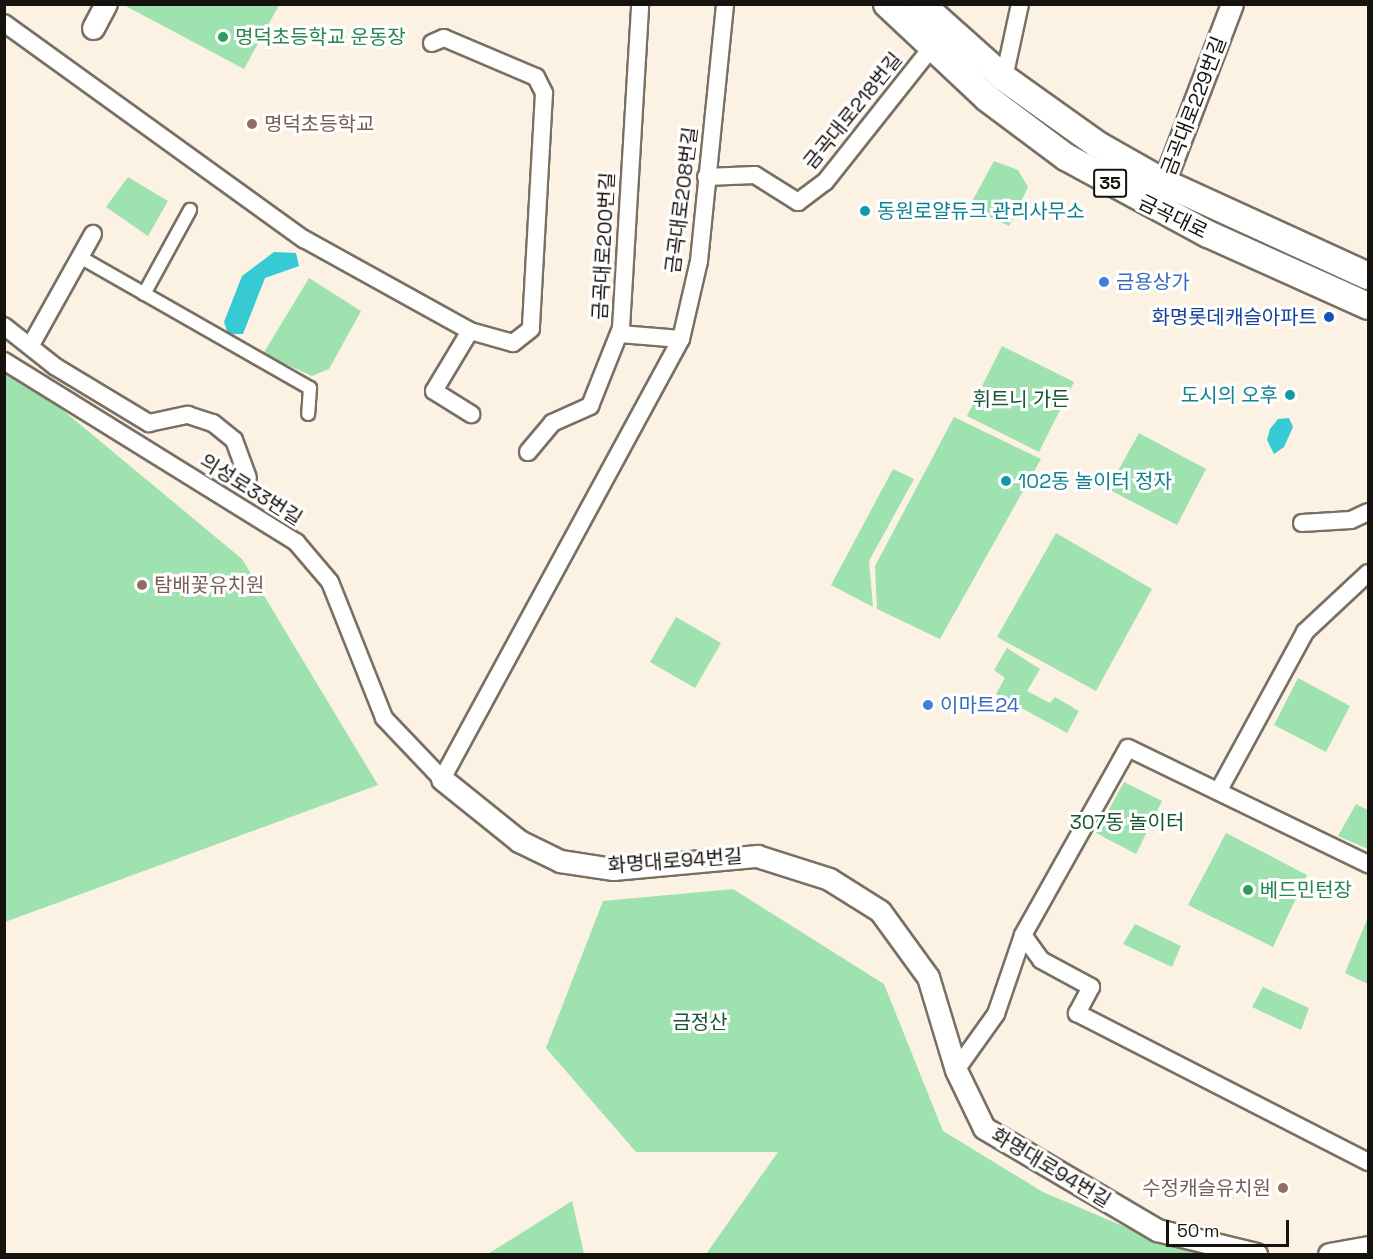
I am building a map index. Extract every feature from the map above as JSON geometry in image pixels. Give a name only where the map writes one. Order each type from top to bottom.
[{"type":"main road","name":"금곡대로","points":[[887,4],[987,98],[1066,157],[1153,207],[1368,306]]},
{"type":"main road","name":"금곡대로","points":[[921,4],[1004,78],[1098,144],[1165,183],[1368,276]]},
{"type":"street","points":[[93,28],[106,4]]},
{"type":"street","name":"금곡대로200번길","points":[[528,452],[552,423],[590,406],[620,334],[640,4]]},
{"type":"street","name":"금곡대로208번길","points":[[442,779],[681,339],[699,261],[725,4]]},
{"type":"street","points":[[1004,78],[1020,4]]},
{"type":"street","name":"금곡대로229번길","points":[[1153,207],[1165,183],[1232,4]]},
{"type":"street","points":[[5,25],[304,239],[470,331],[513,343],[531,329],[544,93],[536,77],[444,38],[432,43]]},
{"type":"street","name":"금곡대로218번길","points":[[706,177],[755,175],[798,202],[825,182],[932,47]]},
{"type":"street","points":[[144,294],[190,210]]},
{"type":"street","points":[[32,343],[93,234]]},
{"type":"street","points":[[80,257],[310,388],[308,414]]},
{"type":"street","points":[[4,326],[32,343],[56,367],[149,423],[188,415],[213,423],[234,440],[248,478]]},
{"type":"street","points":[[470,331],[434,391],[471,414]]},
{"type":"street","points":[[620,334],[681,339]]},
{"type":"street","name":"의성로33번길","points":[[4,361],[296,542],[330,582],[384,718],[442,779]]},
{"type":"street","points":[[1302,523],[1351,520],[1368,512]]},
{"type":"street","points":[[1219,790],[1305,632],[1368,573]]},
{"type":"street","points":[[956,1070],[996,1014],[1023,935],[1128,748],[1368,864]]},
{"type":"street","name":"화명대로94번길","points":[[442,779],[519,841],[560,861],[614,869],[757,856],[829,879],[880,911],[928,977],[956,1070],[984,1128],[1091,1194],[1157,1230],[1256,1254]]},
{"type":"street","points":[[1023,935],[1041,960],[1091,987],[1077,1013],[1368,1162]]},
{"type":"street","points":[[1329,1254],[1368,1247]]},
{"type":"green space","name":"명덕초등학교 운동장","points":[[279,4],[244,69],[124,5]]},
{"type":"green space","points":[[994,161],[1018,170],[1028,187],[1009,226],[969,207]]},
{"type":"green space","points":[[128,177],[168,201],[148,236],[106,207]]},
{"type":"green space","points":[[309,278],[361,311],[329,369],[312,376],[263,354]]},
{"type":"green space","name":"휘트니 가든","points":[[1002,346],[1074,382],[1039,452],[967,416]]},
{"type":"green space","points":[[5,369],[41,392],[242,559],[378,785],[5,922]]},
{"type":"green space","points":[[954,417],[1041,459],[940,639],[877,609],[875,566]]},
{"type":"green space","points":[[1139,433],[1206,469],[1177,525],[1108,489]]},
{"type":"green space","points":[[893,469],[914,479],[869,561],[873,607],[831,585]]},
{"type":"green space","points":[[1056,533],[1152,589],[1096,691],[997,637]]},
{"type":"green space","points":[[676,617],[721,643],[695,688],[650,662]]},
{"type":"green space","points":[[1007,648],[1040,669],[1027,691],[1050,703],[1055,697],[1079,711],[1067,733],[996,694],[1005,678],[994,670]]},
{"type":"green space","points":[[1298,678],[1350,706],[1326,752],[1274,725]]},
{"type":"green space","name":"307동 놀이터","points":[[1124,782],[1162,801],[1136,854],[1096,833]]},
{"type":"green space","points":[[1356,804],[1368,810],[1368,849],[1338,836]]},
{"type":"green space","name":"베드민턴장","points":[[1226,833],[1307,875],[1273,947],[1188,905]]},
{"type":"green space","name":"금정산","points":[[733,889],[884,984],[943,1131],[1043,1192],[1151,1238],[1213,1254],[706,1254],[778,1152],[636,1152],[546,1048],[603,901]]},
{"type":"green space","points":[[1368,917],[1368,984],[1345,973]]},
{"type":"green space","points":[[1135,924],[1181,946],[1172,967],[1123,944]]},
{"type":"green space","points":[[1263,987],[1309,1008],[1301,1030],[1252,1007]]},
{"type":"green space","points":[[572,1201],[584,1254],[488,1254]]},
{"type":"water","points":[[274,252],[296,253],[299,266],[265,278],[243,334],[228,334],[224,322],[242,276]]},
{"type":"water","points":[[1289,418],[1293,427],[1284,447],[1274,454],[1267,440],[1270,429],[1278,419]]},
{"type":"place","name":"명덕초등학교 운동장","points":[[223,37]]},
{"type":"place","name":"명덕초등학교","points":[[252,124]]},
{"type":"place","name":"동원로얄듀크 관리사무소","points":[[865,211]]},
{"type":"place","name":"금용상가","points":[[1104,282]]},
{"type":"place","name":"화명롯데캐슬아파트","points":[[1329,317]]},
{"type":"place","name":"도시의 오후","points":[[1290,395]]},
{"type":"place","name":"102동 놀이터 정자","points":[[1006,481]]},
{"type":"place","name":"탐배꽃유치원","points":[[142,585]]},
{"type":"place","name":"이마트24","points":[[928,705]]},
{"type":"place","name":"베드민턴장","points":[[1248,890]]},
{"type":"place","name":"수정캐슬유치원","points":[[1283,1188]]}]
